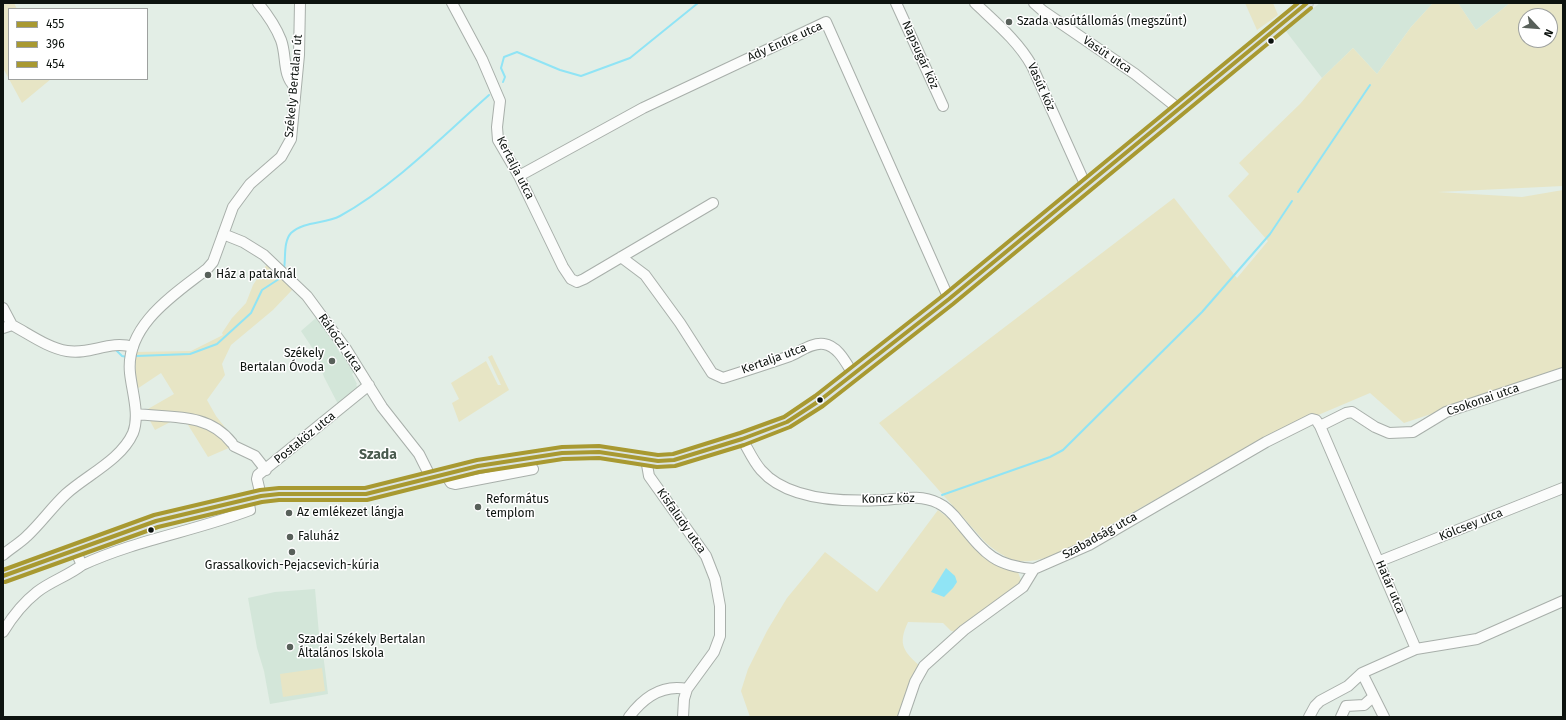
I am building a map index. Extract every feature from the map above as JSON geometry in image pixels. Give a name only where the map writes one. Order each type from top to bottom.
[{"type":"main road","points":[[3,576],[156,521],[261,496],[279,494],[366,494],[478,466],[572,452],[599,452],[646,459],[674,460],[742,439],[787,422],[819,401],[949,299],[1307,3]]},
{"type":"street","points":[[258,3],[280,40],[285,56],[287,77],[295,87]]},
{"type":"street","name":"Székely Bertalan út","points":[[3,555],[26,536],[65,495],[115,456],[125,446],[135,427],[136,414],[130,372],[133,348],[152,314],[161,304],[207,269],[213,262],[233,207],[242,194],[260,174],[281,157],[289,144],[293,130],[295,87],[299,55],[300,3]]},
{"type":"street","name":"Kertalja utca","points":[[452,3],[482,59],[500,101],[497,127],[498,140],[519,176],[563,267],[571,279],[577,282],[584,279],[713,203]]},
{"type":"street","name":"Napsugár köz","points":[[896,3],[943,106]]},
{"type":"street","name":"Vasút köz","points":[[975,3],[1014,40],[1025,54],[1032,66],[1086,186]]},
{"type":"street","name":"Vasút utca","points":[[1034,3],[1043,11],[1135,74],[1179,109]]},
{"type":"street","name":"Ady Endre utca","points":[[519,176],[643,108],[826,22],[949,299]]},
{"type":"street","name":"Rákóczi utca","points":[[222,234],[253,247],[278,267],[306,296],[346,349],[368,385],[419,454],[431,478]]},
{"type":"street","name":"Kertalja utca","points":[[621,258],[646,275],[680,323],[712,373],[717,377],[722,378],[791,355],[814,345],[824,344],[834,347],[843,357],[853,374]]},
{"type":"street","points":[[3,308],[7,327],[54,347],[68,351],[86,350],[112,344],[121,344],[133,348]]},
{"type":"street","name":"Csokonai utca","points":[[1320,426],[1346,412],[1352,412],[1375,427],[1389,433],[1413,432],[1446,412],[1563,373]]},
{"type":"street","name":"Postaköz utca","points":[[261,496],[257,477],[368,385]]},
{"type":"street","points":[[136,414],[190,418],[220,430],[233,445],[255,456],[270,467]]},
{"type":"street","name":"Szabadság utca","points":[[1034,569],[1082,548],[1266,442],[1312,419],[1316,420],[1320,426]]},
{"type":"street","name":"Határ utca","points":[[1320,426],[1355,509],[1380,562],[1416,649]]},
{"type":"street","name":"Koncz köz","points":[[742,439],[761,469],[779,484],[790,490],[806,495],[827,498],[879,500],[910,497],[932,500],[952,513],[990,556],[1008,565],[1034,569]]},
{"type":"street","name":"Kisfaludy utca","points":[[646,459],[649,476],[706,556],[715,579],[720,606],[721,628],[717,643],[714,652],[687,689],[684,699],[683,717]]},
{"type":"street","points":[[445,474],[451,483],[455,484],[533,469]]},
{"type":"street","name":"Kölcsey utca","points":[[1380,562],[1563,488]]},
{"type":"street","points":[[3,632],[17,612],[38,592],[71,574],[82,565],[129,546],[166,537],[250,510],[248,499]]},
{"type":"street","points":[[74,550],[82,565]]},
{"type":"street","points":[[903,717],[915,682],[924,666],[964,630],[1023,587],[1034,569]]},
{"type":"street","points":[[1309,717],[1315,706],[1348,686],[1362,673],[1416,649],[1477,639],[1563,601]]},
{"type":"street","points":[[1362,673],[1384,717]]},
{"type":"street","points":[[629,717],[637,707],[657,692],[671,687],[687,689]]},
{"type":"street","points":[[1341,717],[1346,706],[1364,705],[1373,696]]},
{"type":"shaded area","points":[[3,3],[14,3],[16,8],[8,8],[8,77],[3,68]]},
{"type":"shaded area","points":[[1245,3],[1273,3],[1278,15],[1257,30]]},
{"type":"shaded area","points":[[1320,3],[1433,3],[1411,27],[1377,74],[1353,48],[1322,78],[1285,30]]},
{"type":"shaded area","points":[[1433,3],[1458,3],[1476,30],[1510,3],[1563,3],[1563,186],[1438,192],[1522,197],[1563,190],[1563,370],[1404,423],[1370,393],[1264,438],[1059,554],[1037,560],[1020,561],[1004,556],[985,542],[879,423],[1174,198],[1237,278],[1268,241],[1228,196],[1249,174],[1239,163],[1300,104],[1322,78],[1353,48],[1377,74],[1411,27]]},
{"type":"shaded area","points":[[1458,3],[1510,3],[1476,30]]},
{"type":"shaded area","points":[[10,80],[50,80],[22,103]]},
{"type":"shaded area","points":[[267,264],[293,289],[273,310],[231,345],[222,364],[225,375],[207,400],[216,416],[238,444],[208,457],[185,420],[178,418],[155,430],[149,419],[148,409],[174,394],[161,373],[137,389],[135,376],[136,352],[191,351],[223,335],[222,333],[232,318],[246,303],[253,285]]},
{"type":"shaded area","name":"Székely Bertalan Óvoda","points":[[317,317],[340,345],[337,348],[341,355],[345,353],[348,358],[345,360],[350,367],[353,365],[357,371],[352,374],[357,384],[356,385],[360,390],[339,406],[324,377],[315,352],[301,331]]},
{"type":"shaded area","points":[[492,355],[509,390],[459,422],[452,403],[459,399],[451,383],[486,361],[498,385],[501,385],[488,357]]},
{"type":"shaded area","points":[[938,510],[1018,572],[1022,583],[956,632],[951,631],[943,623],[908,622],[903,637],[904,648],[922,668],[900,717],[750,717],[741,691],[748,669],[767,631],[787,598],[825,552],[877,592]]},
{"type":"shaded area","name":"Szadai Székely Bertalan Általános Iskola","points":[[315,589],[320,645],[322,645],[328,694],[270,704],[264,671],[257,648],[248,598],[275,592]]},
{"type":"shaded area","points":[[322,668],[325,691],[283,697],[280,674]]},
{"type":"water","points":[[946,568],[955,576],[957,582],[944,597],[931,592]]},
{"type":"waterway","points":[[503,82],[505,77],[501,68],[504,57],[517,52],[560,70],[581,76],[630,58],[698,3]]},
{"type":"waterway","points":[[1298,192],[1370,85]]},
{"type":"waterway","points":[[284,269],[286,245],[288,237],[291,233],[308,224],[334,219],[360,204],[418,160],[489,95]]},
{"type":"waterway","points":[[942,495],[1050,457],[1063,450],[1202,312],[1270,234],[1292,201]]},
{"type":"waterway","points":[[136,356],[190,354],[217,344],[251,313],[262,290],[282,277]]},
{"type":"waterway","points":[[116,350],[122,356],[127,357]]},
{"type":"transit line","name":"454","points":[[3,570],[154,515],[260,490],[279,488],[365,488],[477,460],[562,447],[599,446],[658,455],[673,454],[740,433],[784,417],[815,396],[945,294],[1298,3]]},
{"type":"transit line","name":"455","points":[[3,576],[156,521],[261,496],[279,494],[366,494],[478,466],[562,453],[599,452],[658,461],[674,460],[742,439],[787,422],[819,401],[949,299],[1307,3]]},
{"type":"transit line","name":"396","points":[[5,582],[158,527],[262,502],[279,500],[367,500],[479,472],[563,459],[599,458],[657,467],[675,466],[744,445],[790,427],[823,406],[953,304],[1311,8]]},
{"type":"place","name":"Szada vasútállomás (megszűnt)","points":[[1009,22]]},
{"type":"place","name":"Ház a pataknál","points":[[208,275]]},
{"type":"place","name":"Székely Bertalan Óvoda","points":[[332,361]]},
{"type":"place","name":"Református templom","points":[[478,507]]},
{"type":"place","name":"Az emlékezet lángja","points":[[289,513]]},
{"type":"place","name":"Faluház","points":[[290,537]]},
{"type":"place","name":"Grassalkovich-Pejacsevich-kúria","points":[[292,552]]},
{"type":"place","name":"Szadai Székely Bertalan Általános Iskola","points":[[290,647]]},
{"type":"district","name":"Szada","points":[[378,455]]}]
